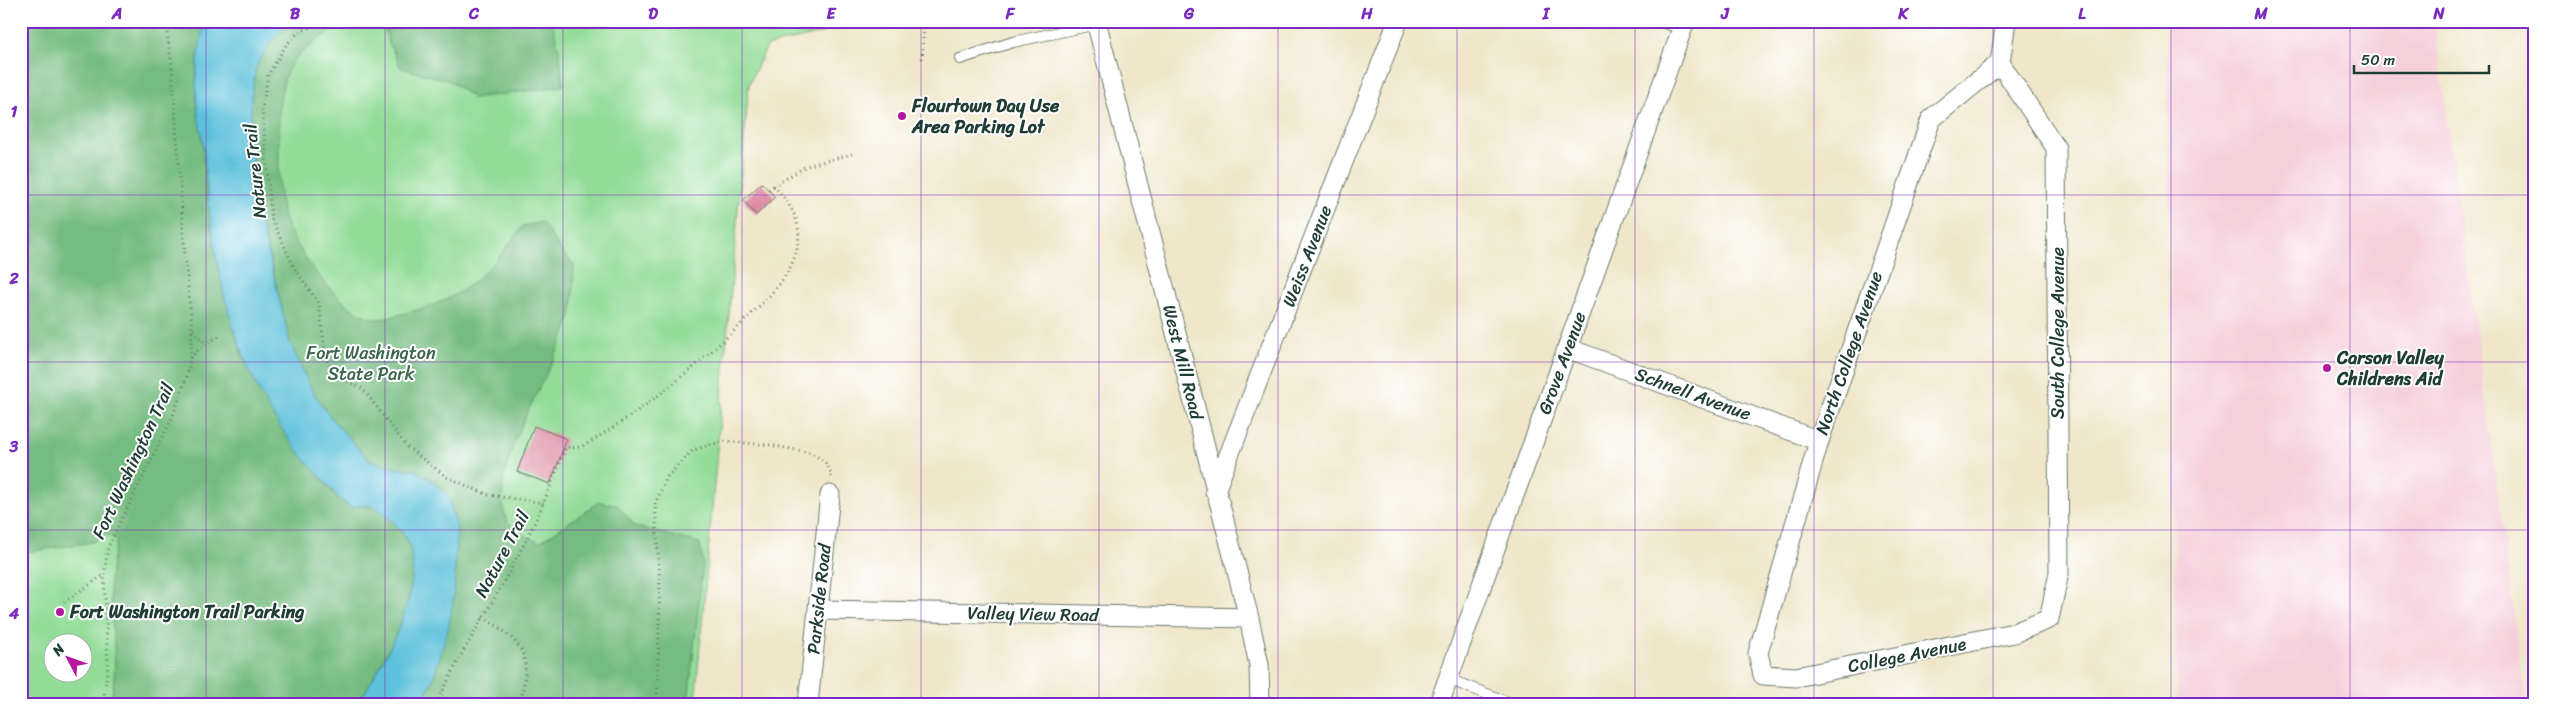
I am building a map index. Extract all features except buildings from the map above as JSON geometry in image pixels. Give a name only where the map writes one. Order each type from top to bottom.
[{"type":"street","name":"Weiss Avenue","points":[[1215,491],[1398,21]]},
{"type":"street","points":[[2000,63],[2006,21]]},
{"type":"street","name":"West Mill Road","points":[[1097,23],[1215,491],[1249,618],[1259,665],[1260,704]]},
{"type":"street","name":"Grove Avenue","points":[[1439,704],[1683,25]]},
{"type":"street","name":"North College Avenue","points":[[1763,675],[1758,653],[1819,441],[1931,119],[2000,63]]},
{"type":"street","name":"South College Avenue","points":[[2000,63],[2056,148],[2059,573],[2049,619]]},
{"type":"street","name":"Schnell Avenue","points":[[1568,348],[1819,441]]},
{"type":"street","name":"Parkside Road","points":[[808,704],[830,495]]},
{"type":"street","name":"Valley View Road","points":[[818,610],[1249,618]]},
{"type":"street","name":"College Avenue","points":[[1763,675],[1796,677],[2014,633],[2049,619]]},
{"type":"lane","points":[[1659,21],[1683,25]]},
{"type":"lane","points":[[960,60],[1014,42],[1097,23]]},
{"type":"lane","points":[[1448,679],[1513,704]]},
{"type":"path","name":"Fort Washington Trail","points":[[103,704],[108,664],[104,575],[108,547],[165,433],[182,393],[190,358],[192,330],[172,65],[165,21]]},
{"type":"path","name":"Nature Trail","points":[[323,21],[299,32],[286,45],[268,74],[262,108],[271,218],[296,272],[319,303],[326,359],[337,376],[363,389],[407,447],[447,477],[488,495],[544,503]]},
{"type":"path","points":[[922,59],[924,21]]},
{"type":"path","points":[[769,190],[806,166],[852,154]]},
{"type":"path","name":"Nature Trail","points":[[437,704],[451,672],[516,560],[544,503],[566,447],[575,448],[585,445],[664,392],[720,345],[778,285],[794,259],[798,229],[794,209],[774,186]]},
{"type":"path","points":[[192,330],[206,344]]},
{"type":"path","points":[[190,358],[221,334]]},
{"type":"path","points":[[657,704],[660,586],[655,503],[667,477],[693,450],[723,441],[770,445],[812,454],[824,462],[831,473],[830,495]]},
{"type":"path","points":[[64,602],[104,575]]},
{"type":"path","name":"Nature Trail","points":[[484,617],[508,633],[522,650],[526,673],[520,704]]},
{"type":"shaded area","name":"Carson Valley Childrens Aid","points":[[2167,21],[2434,21],[2526,704],[2177,704]]},
{"type":"green space","name":"Fort Washington State Park","points":[[21,21],[871,21],[767,46],[749,84],[695,704],[21,704]]},
{"type":"green space","points":[[21,21],[205,21],[197,64],[197,106],[203,141],[206,192],[241,353],[282,429],[339,500],[351,508],[368,506],[377,509],[396,525],[404,534],[409,544],[412,564],[411,585],[406,606],[389,648],[358,704],[109,704],[115,660],[110,580],[117,540],[106,534],[93,542],[21,553]]},
{"type":"green space","points":[[297,21],[348,21],[301,53],[291,64],[281,92],[279,112],[279,176],[282,210],[286,224],[295,241],[320,277],[350,307],[365,316],[379,319],[389,318],[444,301],[486,271],[523,226],[542,222],[574,265],[573,301],[569,322],[524,420],[505,472],[502,496],[506,518],[516,530],[540,542],[599,502],[617,505],[636,527],[700,543],[703,562],[688,704],[420,704],[433,680],[455,555],[457,528],[448,496],[415,470],[395,468],[370,461],[333,420],[312,391],[290,342],[261,220],[250,133],[256,66],[271,41],[286,26]]},
{"type":"green space","points":[[383,21],[552,21],[560,55],[563,86],[473,98],[450,81],[401,68],[388,41]]},
{"type":"water","points":[[205,21],[297,21],[286,26],[271,41],[256,67],[252,94],[250,133],[260,220],[290,342],[312,391],[333,420],[370,461],[395,468],[415,470],[431,480],[448,496],[457,528],[454,593],[449,626],[433,680],[420,704],[358,704],[389,648],[406,606],[411,585],[412,564],[408,541],[393,522],[377,509],[368,506],[351,508],[346,504],[287,437],[264,400],[245,360],[231,320],[212,234],[197,107],[197,64]]},
{"type":"place","name":"Flourtown Day Use Area Parking Lot","points":[[902,116]]},
{"type":"place","name":"Carson Valley Childrens Aid","points":[[2327,368]]},
{"type":"place","name":"Fort Washington Trail Parking","points":[[60,612]]}]
